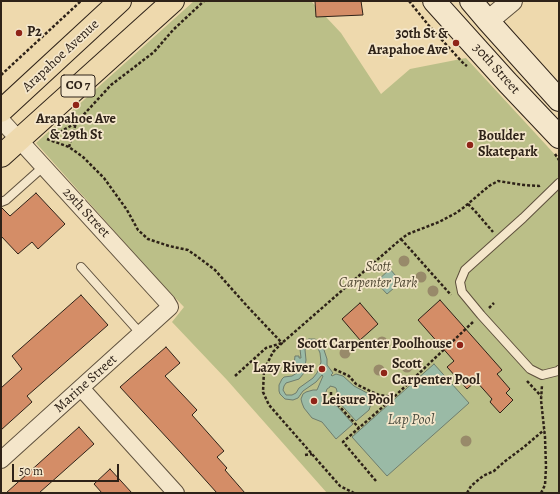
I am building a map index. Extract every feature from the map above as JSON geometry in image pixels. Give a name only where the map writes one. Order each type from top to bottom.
[{"type":"main road","name":"Arapahoe Avenue","points":[[1,111],[120,1]]},
{"type":"main road","name":"CO 7","points":[[1,156],[173,1]]},
{"type":"main road","name":"30th Street","points":[[434,1],[559,137]]},
{"type":"main road","name":"30th Street","points":[[471,1],[559,100]]},
{"type":"street","points":[[488,21],[512,1]]},
{"type":"street","name":"29th Street","points":[[1,120],[170,307]]},
{"type":"street","name":"Marine Street","points":[[1,460],[170,307]]},
{"type":"street","points":[[81,388],[176,493]]},
{"type":"lane","points":[[1,202],[6,200],[43,167]]},
{"type":"lane","points":[[559,183],[523,218],[465,270],[460,282],[462,292],[530,369],[542,375],[559,370]]},
{"type":"lane","points":[[81,267],[141,334]]},
{"type":"path","points":[[1,75],[81,1]]},
{"type":"path","points":[[204,1],[173,30],[154,52],[111,85],[76,123],[47,139],[69,147],[104,178],[138,230],[148,240],[188,250],[215,270],[282,343]]},
{"type":"path","points":[[69,147],[76,123]]},
{"type":"path","points":[[354,493],[340,486],[269,405],[263,392],[264,370],[273,352],[408,234],[439,222],[456,213],[489,186],[498,182],[539,186],[544,184]]},
{"type":"path","points":[[376,481],[343,442],[394,397],[494,303]]},
{"type":"path","points":[[235,376],[266,348],[282,343]]},
{"type":"path","points":[[334,369],[349,376],[356,384],[370,391],[379,395],[394,397]]},
{"type":"path","points":[[541,493],[545,485],[546,467],[541,400],[542,375]]},
{"type":"path","points":[[331,392],[330,397],[359,428]]},
{"type":"path","points":[[467,493],[471,486],[483,476],[494,471],[544,430]]},
{"type":"path","points":[[305,455],[312,454]]},
{"type":"green space","name":"Scott Carpenter Park","points":[[194,1],[311,1],[341,33],[381,94],[410,69],[466,58],[559,159],[559,493],[327,493],[227,380],[172,322],[184,307],[158,280],[36,143]]},
{"type":"water","points":[[390,269],[401,282],[387,294],[376,282]]},
{"type":"water","points":[[309,339],[315,339],[322,344],[327,359],[327,365],[333,373],[331,375],[336,374],[343,376],[354,386],[369,394],[371,399],[369,410],[356,421],[336,399],[336,388],[330,386],[327,389],[325,395],[326,400],[337,406],[353,424],[336,439],[322,422],[312,418],[304,408],[301,399],[303,394],[306,392],[317,390],[323,376],[322,375],[316,382],[303,391],[298,398],[293,400],[285,399],[280,394],[279,385],[282,379],[297,373],[300,368],[301,364],[294,365],[295,356],[299,356],[299,358],[301,358],[300,349],[303,342]],"holes":[[[313,344],[317,346],[320,353],[321,362],[317,373],[313,378],[299,388],[296,393],[286,395],[283,390],[286,383],[299,379],[304,373],[306,360],[305,350],[308,345]]]},
{"type":"water","name":"Lap Pool","points":[[434,364],[469,403],[387,476],[352,437]]},
{"type":"building","points":[[315,1],[361,1],[363,15],[316,17]]},
{"type":"building","points":[[36,193],[65,224],[38,249],[32,242],[18,254],[1,236],[1,207],[10,216]]},
{"type":"building","points":[[81,295],[108,325],[27,396],[32,402],[1,430],[1,388],[22,369],[12,356]]},
{"type":"building","name":"Scott Carpenter Poolhouse","points":[[440,300],[502,370],[497,374],[510,389],[506,393],[513,400],[500,413],[490,402],[492,399],[476,381],[467,389],[447,367],[454,361],[418,320]]},
{"type":"building","points":[[360,303],[378,324],[360,340],[342,319]]},
{"type":"building","points":[[166,347],[180,363],[165,376],[197,410],[192,415],[224,451],[217,457],[227,468],[225,470],[245,493],[217,493],[120,387]]},
{"type":"building","points":[[79,427],[94,444],[39,493],[6,493]]},
{"type":"building","points":[[110,469],[132,493],[102,493],[94,484]]},
{"type":"place","name":"P2","points":[[19,33]]},
{"type":"place","name":"30th St & Arapahoe Ave","points":[[456,43]]},
{"type":"place","name":"Arapahoe Ave & 29th St","points":[[76,105]]},
{"type":"place","name":"Boulder Skatepark","points":[[470,145]]},
{"type":"place","name":"Scott Carpenter Poolhouse","points":[[460,345]]},
{"type":"place","name":"Lazy River","points":[[322,369]]},
{"type":"place","name":"Scott Carpenter Pool","points":[[384,373]]},
{"type":"place","name":"Leisure Pool","points":[[314,401]]}]
